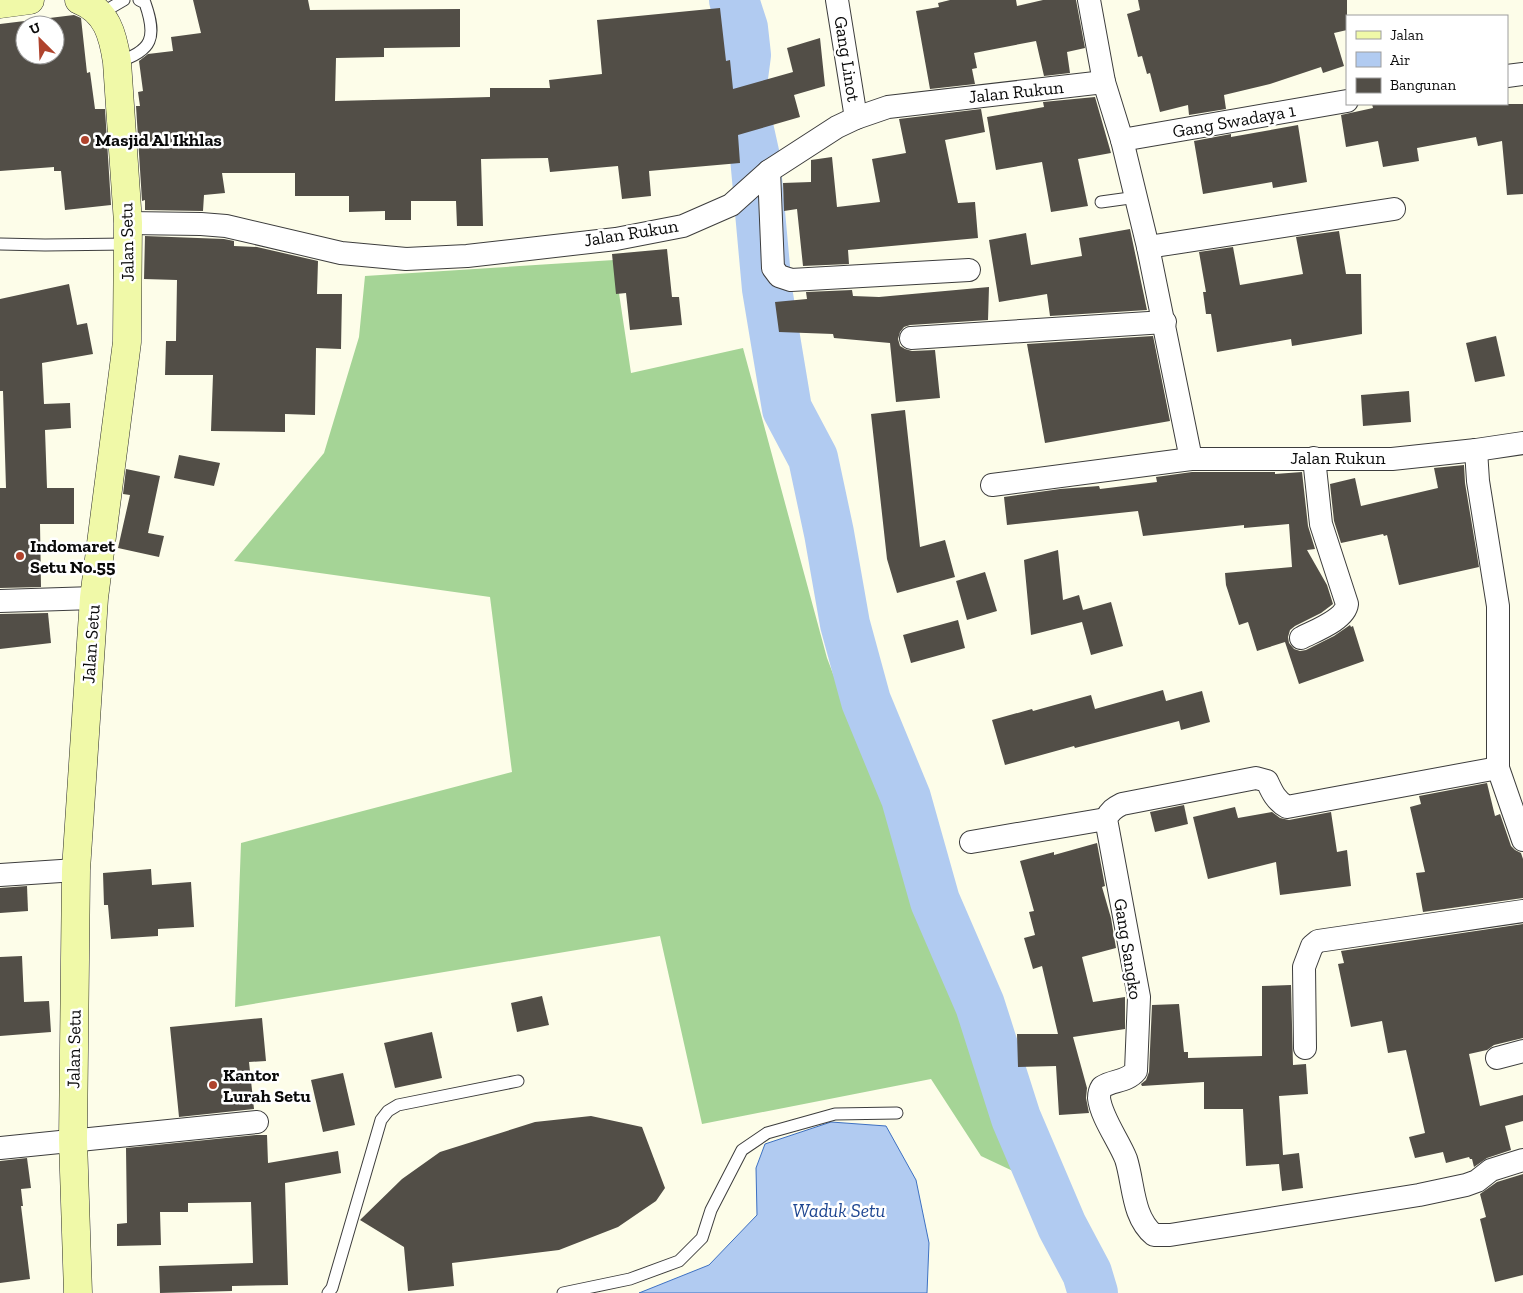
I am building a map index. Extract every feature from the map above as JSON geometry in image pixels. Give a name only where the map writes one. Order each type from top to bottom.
[{"type":"main road","points":[[0,4],[30,0]]},
{"type":"main road","name":"Jalan Setu","points":[[78,1293],[73,1140],[76,870],[94,598],[127,342],[128,234],[117,62],[110,30],[90,7]]},
{"type":"street","name":"Gang Linot","points":[[837,0],[856,118]]},
{"type":"street","points":[[1089,0],[1104,82],[1137,197],[1191,459]]},
{"type":"street","points":[[1508,76],[1523,74]]},
{"type":"street","name":"Jalan Rukun","points":[[128,234],[201,224],[226,226],[341,253],[406,259],[467,256],[636,236],[683,226],[731,204],[765,175],[837,127],[888,107],[1104,82]]},
{"type":"street","name":"Gang Swadaya 1","points":[[1122,140],[1346,101]]},
{"type":"street","points":[[765,175],[773,268],[779,276],[791,280],[969,270]]},
{"type":"street","points":[[1148,248],[1394,209]]},
{"type":"street","points":[[911,338],[1164,322]]},
{"type":"street","name":"Jalan Rukun","points":[[992,485],[1191,459],[1392,459],[1523,443]]},
{"type":"street","points":[[1476,450],[1478,481],[1498,606],[1498,768],[1523,840]]},
{"type":"street","points":[[1301,638],[1335,620],[1345,611],[1347,604],[1321,524],[1314,458]]},
{"type":"street","points":[[0,601],[94,598]]},
{"type":"street","points":[[971,842],[1106,819],[1109,812],[1122,804],[1256,778],[1267,781],[1274,797],[1280,804],[1287,807],[1498,768]]},
{"type":"street","name":"Gang Sangko","points":[[1106,819],[1138,996],[1136,1071],[1131,1077],[1113,1081],[1102,1087],[1099,1097],[1126,1159],[1140,1215],[1147,1230],[1154,1235],[1170,1235],[1456,1188],[1477,1181],[1491,1170],[1523,1160]]},
{"type":"street","points":[[0,875],[76,870]]},
{"type":"street","points":[[1305,1048],[1304,967],[1312,946],[1318,941],[1523,911]]},
{"type":"street","points":[[1497,1058],[1523,1051]]},
{"type":"street","points":[[0,1148],[257,1122]]},
{"type":"lane","points":[[90,7],[124,0]]},
{"type":"lane","points":[[117,62],[131,58],[144,48],[152,36],[152,21],[145,3],[139,0]]},
{"type":"lane","points":[[1101,202],[1137,197]]},
{"type":"lane","points":[[0,244],[45,245],[128,234]]},
{"type":"lane","points":[[328,1293],[332,1288],[381,1120],[388,1111],[398,1105],[518,1080]]},
{"type":"lane","points":[[563,1293],[630,1279],[679,1261],[702,1238],[711,1210],[742,1150],[767,1133],[835,1114],[897,1113]]},
{"type":"green space","points":[[614,260],[631,373],[743,348],[827,658],[896,839],[1015,1172],[981,1156],[931,1079],[702,1124],[660,936],[235,1007],[241,843],[512,772],[490,597],[234,561],[324,453],[359,337],[365,276]]},
{"type":"water","name":"Waduk Setu","points":[[831,1122],[886,1126],[916,1180],[929,1243],[927,1293],[639,1293],[709,1265],[757,1215],[756,1168],[765,1144]]},
{"type":"building","points":[[193,0],[308,0],[310,10],[460,9],[460,47],[384,48],[384,57],[336,58],[335,101],[490,97],[490,88],[550,88],[549,80],[602,74],[597,20],[720,8],[726,61],[730,60],[733,89],[793,72],[787,48],[820,38],[825,86],[794,95],[800,117],[738,135],[740,163],[649,171],[651,196],[622,199],[618,166],[550,172],[548,158],[481,159],[483,226],[457,226],[456,201],[411,201],[411,220],[385,220],[385,211],[349,212],[349,196],[295,196],[295,173],[222,173],[225,193],[204,195],[203,211],[145,210],[145,200],[142,201],[136,106],[140,106],[138,92],[143,91],[139,61],[148,54],[173,51],[171,37],[201,33]]},
{"type":"building","points":[[950,0],[1016,0],[1017,6],[1043,0],[1076,0],[1085,48],[1067,52],[1070,73],[1044,76],[1036,41],[974,53],[977,68],[972,69],[975,84],[930,89],[916,11],[939,7],[938,3]]},
{"type":"building","points":[[1138,0],[1347,0],[1346,30],[1334,33],[1344,66],[1323,73],[1321,67],[1270,84],[1224,95],[1226,109],[1189,115],[1188,105],[1160,112],[1150,73],[1147,74],[1142,56],[1138,57],[1127,14],[1140,10]]},
{"type":"building","points":[[74,15],[81,18],[87,73],[90,72],[95,109],[105,109],[111,205],[65,210],[61,171],[54,171],[54,167],[0,171],[0,24],[15,22],[15,65],[65,65],[65,16]]},
{"type":"building","points":[[1095,97],[1111,153],[1078,159],[1088,206],[1051,212],[1042,162],[996,170],[987,117],[1044,107],[1043,102]]},
{"type":"building","points":[[1523,104],[1523,194],[1507,195],[1502,141],[1478,146],[1476,137],[1417,148],[1419,161],[1383,167],[1378,141],[1346,147],[1341,115],[1373,108],[1372,105]]},
{"type":"building","points":[[981,109],[985,132],[945,140],[958,203],[975,202],[978,238],[848,250],[849,264],[803,266],[797,209],[784,211],[783,183],[811,182],[811,160],[832,157],[837,207],[880,202],[872,159],[906,153],[899,119]]},
{"type":"building","points":[[1298,125],[1307,182],[1273,188],[1272,182],[1203,194],[1194,141],[1231,134],[1231,137]]},
{"type":"building","points":[[1130,229],[1147,310],[1050,316],[1047,294],[999,302],[989,240],[1026,233],[1031,265],[1082,256],[1079,238]]},
{"type":"building","points":[[1339,231],[1346,274],[1361,274],[1362,334],[1292,346],[1291,339],[1217,352],[1211,314],[1206,314],[1203,292],[1206,292],[1199,252],[1233,247],[1240,285],[1303,274],[1296,237]]},
{"type":"building","points":[[145,236],[224,239],[234,241],[234,246],[257,247],[318,261],[317,294],[342,294],[341,349],[316,348],[315,415],[285,414],[285,432],[211,431],[213,375],[165,375],[166,341],[176,341],[177,280],[144,279]]},
{"type":"building","points":[[667,249],[672,297],[679,297],[682,325],[630,330],[626,293],[616,294],[612,254]]},
{"type":"building","points":[[69,284],[77,325],[87,323],[93,354],[42,363],[44,404],[70,403],[71,428],[45,430],[47,488],[74,488],[74,524],[40,524],[41,587],[0,588],[0,488],[6,488],[3,391],[0,391],[0,299]]},
{"type":"building","points":[[989,287],[988,320],[910,325],[904,327],[900,332],[898,339],[900,346],[905,349],[912,351],[935,350],[940,398],[896,402],[890,343],[834,338],[833,334],[779,332],[775,302],[807,299],[806,292],[852,290],[853,296],[879,297]]},
{"type":"building","points":[[1153,336],[1170,421],[1045,443],[1027,344]]},
{"type":"building","points":[[1496,336],[1505,376],[1475,382],[1466,343]]},
{"type":"building","points":[[1409,391],[1411,422],[1363,426],[1361,395]]},
{"type":"building","points":[[905,410],[920,547],[945,540],[955,577],[897,593],[887,559],[871,414]]},
{"type":"building","points":[[179,455],[220,463],[214,486],[174,478]]},
{"type":"building","points":[[1464,465],[1465,483],[1479,567],[1399,585],[1387,535],[1384,536],[1383,534],[1341,543],[1334,521],[1330,484],[1355,478],[1361,506],[1438,488],[1434,468]]},
{"type":"building","points":[[126,469],[160,476],[148,533],[164,536],[159,557],[118,548],[130,495],[123,494]]},
{"type":"building","points":[[1192,472],[1275,472],[1275,474],[1302,472],[1308,526],[1315,549],[1307,550],[1327,585],[1333,604],[1290,630],[1289,643],[1294,649],[1306,650],[1334,636],[1350,625],[1351,627],[1353,626],[1364,661],[1299,684],[1285,642],[1257,651],[1248,622],[1239,625],[1226,585],[1225,573],[1292,567],[1289,524],[1244,528],[1244,525],[1143,536],[1138,511],[1007,525],[1004,497],[1060,489],[1099,486],[1100,489],[1157,482],[1156,477]]},
{"type":"building","points":[[1058,550],[1063,600],[1079,595],[1083,610],[1111,602],[1123,646],[1091,655],[1082,622],[1031,635],[1024,560]]},
{"type":"building","points":[[985,572],[997,611],[967,620],[956,581]]},
{"type":"building","points":[[48,613],[51,643],[0,649],[0,614]]},
{"type":"building","points":[[958,620],[965,648],[911,663],[903,635]]},
{"type":"building","points":[[1163,690],[1166,701],[1202,691],[1210,722],[1181,730],[1179,721],[1075,748],[1074,746],[1005,765],[992,720],[1091,695],[1095,709]]},
{"type":"building","points":[[1487,783],[1495,816],[1500,814],[1511,846],[1521,853],[1523,859],[1523,898],[1423,912],[1416,873],[1425,872],[1410,807],[1421,804],[1419,796]]},
{"type":"building","points":[[1184,805],[1188,824],[1155,832],[1150,812]]},
{"type":"building","points":[[1235,807],[1238,818],[1272,812],[1280,818],[1289,820],[1331,812],[1337,852],[1347,850],[1351,886],[1280,895],[1276,862],[1208,879],[1193,817]]},
{"type":"building","points":[[1097,843],[1105,886],[1102,887],[1111,918],[1116,948],[1082,957],[1093,1002],[1125,997],[1125,1029],[1073,1037],[1087,1088],[1086,1098],[1089,1113],[1059,1115],[1056,1066],[1018,1067],[1017,1034],[1058,1034],[1042,966],[1033,969],[1024,938],[1035,935],[1029,912],[1034,911],[1020,861],[1054,852],[1054,855]]},
{"type":"building","points":[[151,869],[152,885],[191,882],[194,927],[158,929],[158,936],[111,939],[108,905],[104,905],[103,873]]},
{"type":"building","points":[[27,886],[28,911],[0,913],[0,888]]},
{"type":"building","points":[[1523,924],[1523,1038],[1494,1045],[1487,1050],[1469,1054],[1480,1106],[1523,1095],[1523,1121],[1505,1126],[1511,1150],[1487,1158],[1474,1167],[1472,1159],[1469,1157],[1446,1163],[1443,1152],[1415,1158],[1409,1137],[1425,1133],[1406,1050],[1388,1053],[1382,1021],[1351,1027],[1338,964],[1344,963],[1341,951]]},
{"type":"building","points":[[22,956],[24,1002],[49,1001],[51,1032],[0,1036],[0,957]]},
{"type":"building","points":[[1291,985],[1293,1065],[1306,1064],[1308,1094],[1279,1096],[1283,1155],[1299,1153],[1303,1188],[1282,1191],[1279,1164],[1246,1166],[1243,1109],[1204,1109],[1204,1082],[1142,1086],[1141,1084],[1146,1080],[1149,1072],[1152,1005],[1179,1004],[1184,1052],[1188,1052],[1188,1058],[1262,1056],[1262,986]]},
{"type":"building","points":[[542,996],[549,1025],[517,1032],[511,1003]]},
{"type":"building","name":"Kantor Lurah Setu","points":[[262,1018],[266,1061],[249,1062],[254,1109],[179,1117],[170,1027]]},
{"type":"building","points":[[432,1032],[442,1078],[395,1088],[384,1043]]},
{"type":"building","points":[[343,1073],[355,1125],[323,1132],[311,1080]]},
{"type":"building","points":[[591,1116],[642,1127],[665,1188],[656,1201],[618,1227],[559,1250],[452,1263],[454,1286],[408,1291],[404,1247],[360,1220],[402,1179],[440,1152],[535,1122]]},
{"type":"building","points":[[267,1135],[268,1163],[338,1151],[341,1173],[285,1183],[288,1285],[232,1286],[232,1291],[160,1293],[159,1266],[253,1263],[251,1202],[188,1203],[188,1212],[160,1212],[161,1245],[117,1246],[117,1224],[127,1223],[126,1148]]},
{"type":"building","points":[[27,1158],[31,1188],[21,1189],[23,1206],[21,1206],[30,1279],[0,1283],[0,1161]]},
{"type":"building","points":[[1523,1174],[1523,1275],[1495,1282],[1480,1219],[1486,1217],[1480,1194],[1497,1182]]},
{"type":"waterway","points":[[734,0],[743,28],[746,55],[742,85],[755,157],[767,289],[787,409],[813,458],[829,533],[845,624],[866,701],[906,798],[935,901],[980,1005],[1016,1118],[1062,1226],[1087,1273],[1093,1293]]},
{"type":"place","name":"Masjid Al Ikhlas","points":[[85,140]]},
{"type":"place","name":"Indomaret Setu No.55","points":[[20,556]]},
{"type":"place","name":"Kantor Lurah Setu","points":[[213,1085]]}]
